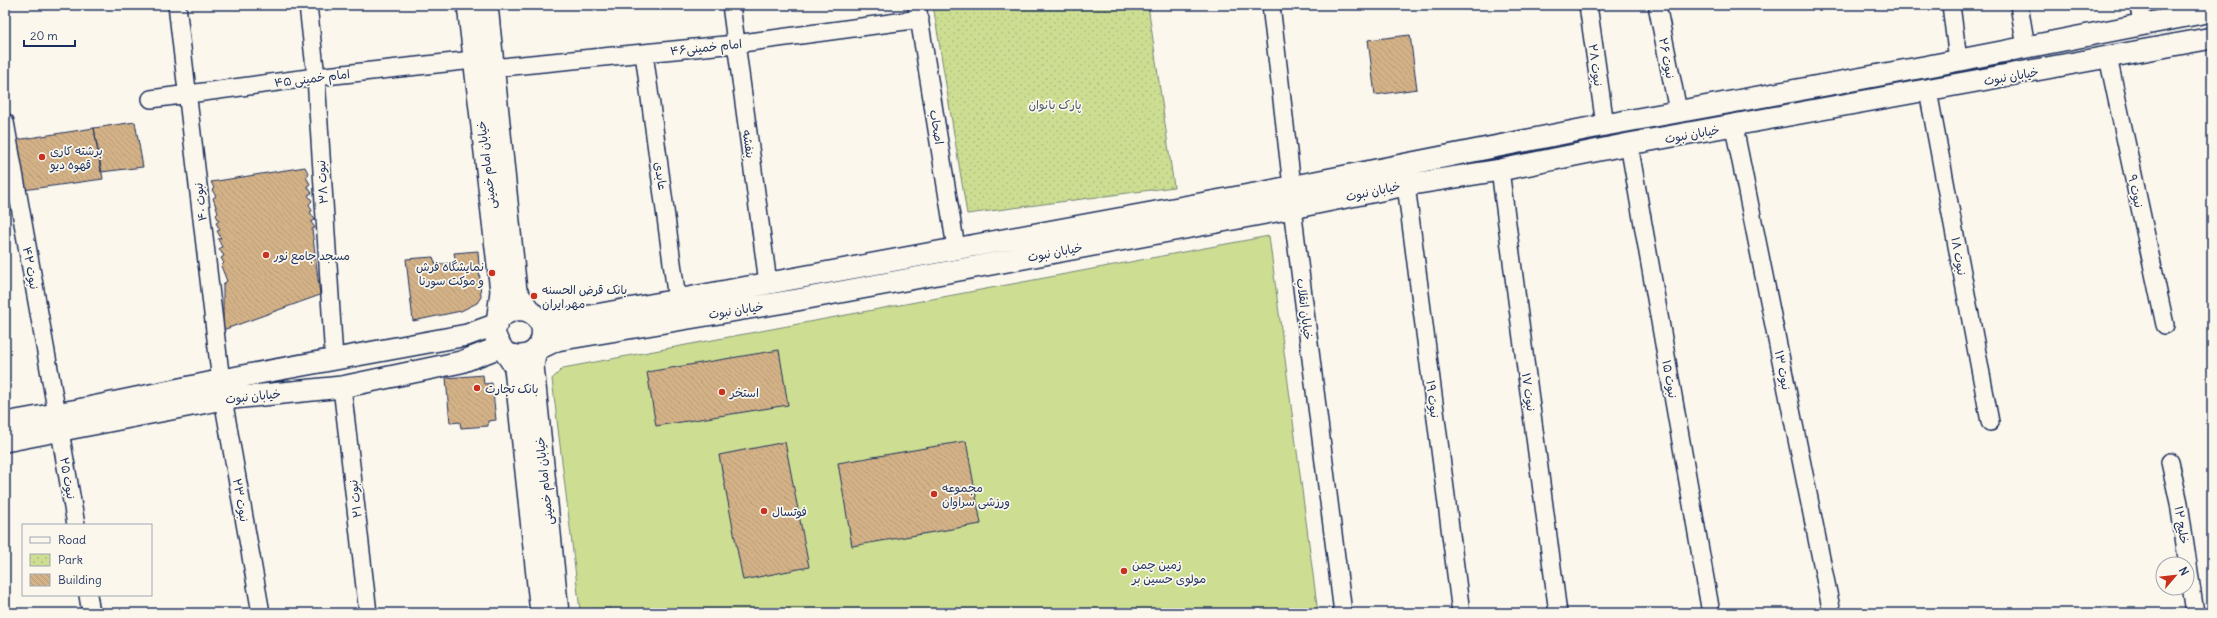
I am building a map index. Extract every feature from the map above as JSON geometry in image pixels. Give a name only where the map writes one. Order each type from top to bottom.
[{"type":"main road","name":"خیابان امام خمینی","points":[[468,5],[482,64],[516,291],[534,316]]},
{"type":"main road","name":"خیابان امام خمینی","points":[[486,5],[482,64],[501,291],[497,324]]},
{"type":"main road","name":"خیابان نبوت","points":[[534,316],[560,320],[585,317],[1260,193],[1678,111],[1924,67],[2026,47],[2140,15],[2212,11]]},
{"type":"main road","name":"خیابان نبوت","points":[[536,350],[557,340],[572,337],[960,270],[1292,208],[1406,184],[1500,170],[2212,38]]},
{"type":"main road","points":[[1924,67],[1928,91]]},
{"type":"main road","points":[[1610,124],[1624,146]]},
{"type":"main road","points":[[956,248],[960,270]]},
{"type":"main road","points":[[520,310],[534,316],[541,326],[543,334],[536,350],[521,357],[503,350],[495,332],[497,324],[508,312],[520,310]]},
{"type":"main road","name":"خیابان نبوت","points":[[5,441],[58,422],[222,390],[334,360],[467,335],[497,324]]},
{"type":"main road","name":"خیابان امام خمینی","points":[[503,350],[512,360],[515,368],[541,613]]},
{"type":"main road","name":"خیابان نبوت","points":[[222,390],[342,387],[461,362],[503,350]]},
{"type":"main road","name":"خیابان امام خمینی","points":[[536,350],[533,366],[534,391],[558,613]]},
{"type":"main road","name":"خیابان نبوت","points":[[5,423],[58,422]]},
{"type":"street","name":"نبوت ۴۰","points":[[177,5],[222,390]]},
{"type":"street","name":"نبوت ۳۸","points":[[308,5],[316,77],[334,360]]},
{"type":"street","name":"بنفشه","points":[[731,5],[768,283]]},
{"type":"street","name":"خیابان انقلاب","points":[[1271,5],[1292,186],[1292,208],[1343,613]]},
{"type":"street","name":"نبوت ۲۸","points":[[1588,5],[1610,124]]},
{"type":"street","name":"نبوت ۲۶","points":[[1657,5],[1678,111]]},
{"type":"street","points":[[1951,5],[1958,60]]},
{"type":"street","points":[[2019,5],[2026,47]]},
{"type":"street","name":"امام خمینی۴۶","points":[[482,64],[644,53],[735,44],[919,12]]},
{"type":"street","name":"اصحاب","points":[[919,12],[956,248]]},
{"type":"street","name":"عابدی","points":[[644,53],[677,300]]},
{"type":"street","name":"نبوت ۹","points":[[2108,58],[2164,325]]},
{"type":"street","name":"امام خمینی ۴۵","points":[[151,99],[316,77],[482,64]]},
{"type":"street","name":"نبوت ۱۸","points":[[1928,91],[1990,422]]},
{"type":"street","name":"نبوت ۴۲","points":[[5,122],[58,422]]},
{"type":"street","name":"نبوت ۱۳","points":[[1734,127],[1832,613]]},
{"type":"street","name":"نبوت ۱۵","points":[[1624,146],[1711,613]]},
{"type":"street","name":"نبوت ۱۷","points":[[1500,170],[1558,613]]},
{"type":"street","name":"نبوت ۱۹","points":[[1406,184],[1461,613]]},
{"type":"street","name":"نبوت ۲۱","points":[[342,387],[368,613]]},
{"type":"street","name":"نبوت ۲۳","points":[[222,390],[260,607]]},
{"type":"street","name":"نبوت ۲۵","points":[[58,422],[76,524]]},
{"type":"street","name":"خلیج ۱۲","points":[[2170,462],[2179,503],[2195,613]]},
{"type":"street","points":[[88,596],[91,613]]},
{"type":"green space","name":"پارک بانوان","points":[[933,5],[1148,5],[1174,187],[967,214]]},
{"type":"green space","name":"مجموعه ورزشی سراوان","points":[[1269,236],[1318,613],[610,613],[610,608],[580,610],[552,379],[563,368]]},
{"type":"building","points":[[1410,35],[1417,89],[1375,95],[1368,40]]},
{"type":"building","points":[[135,122],[143,167],[101,172],[94,128]]},
{"type":"building","points":[[94,128],[103,179],[23,190],[16,140]]},
{"type":"building","points":[[305,167],[309,175],[306,177],[310,184],[307,186],[312,193],[308,195],[312,201],[309,204],[312,211],[310,212],[315,220],[311,222],[315,228],[312,229],[320,295],[223,330],[223,284],[227,281],[221,266],[224,263],[221,258],[224,256],[219,249],[222,247],[218,239],[221,238],[217,231],[220,230],[216,223],[219,221],[216,215],[218,213],[213,198],[216,196],[212,190],[214,188],[211,182]]},
{"type":"building","points":[[478,251],[481,297],[477,303],[461,311],[413,321],[406,259],[433,257],[436,265],[456,262],[454,253]]},
{"type":"building","points":[[779,350],[788,405],[656,426],[647,372]]},
{"type":"building","points":[[483,375],[484,384],[492,383],[496,420],[488,421],[488,426],[461,428],[460,422],[450,423],[446,378]]},
{"type":"building","points":[[966,441],[981,524],[852,546],[838,463]]},
{"type":"building","name":"فوتسال","points":[[785,442],[809,567],[743,580],[719,455]]},
{"type":"place","name":"برشته کاری قهوه دیو","points":[[42,157]]},
{"type":"place","name":"مسجد جامع نور","points":[[266,255]]},
{"type":"place","name":"نمایشگاه فرش و موکت سورنا","points":[[492,273]]},
{"type":"place","name":"بانک قرض الحسنه مهر ایران","points":[[534,296]]},
{"type":"place","name":"بانک تجارت","points":[[477,388]]},
{"type":"place","name":"استخر","points":[[722,392]]},
{"type":"place","name":"مجموعه ورزشی سراوان","points":[[934,494]]},
{"type":"place","name":"فوتسال","points":[[764,511]]},
{"type":"place","name":"زمین چمن مولوی حسین بر","points":[[1124,571]]}]
